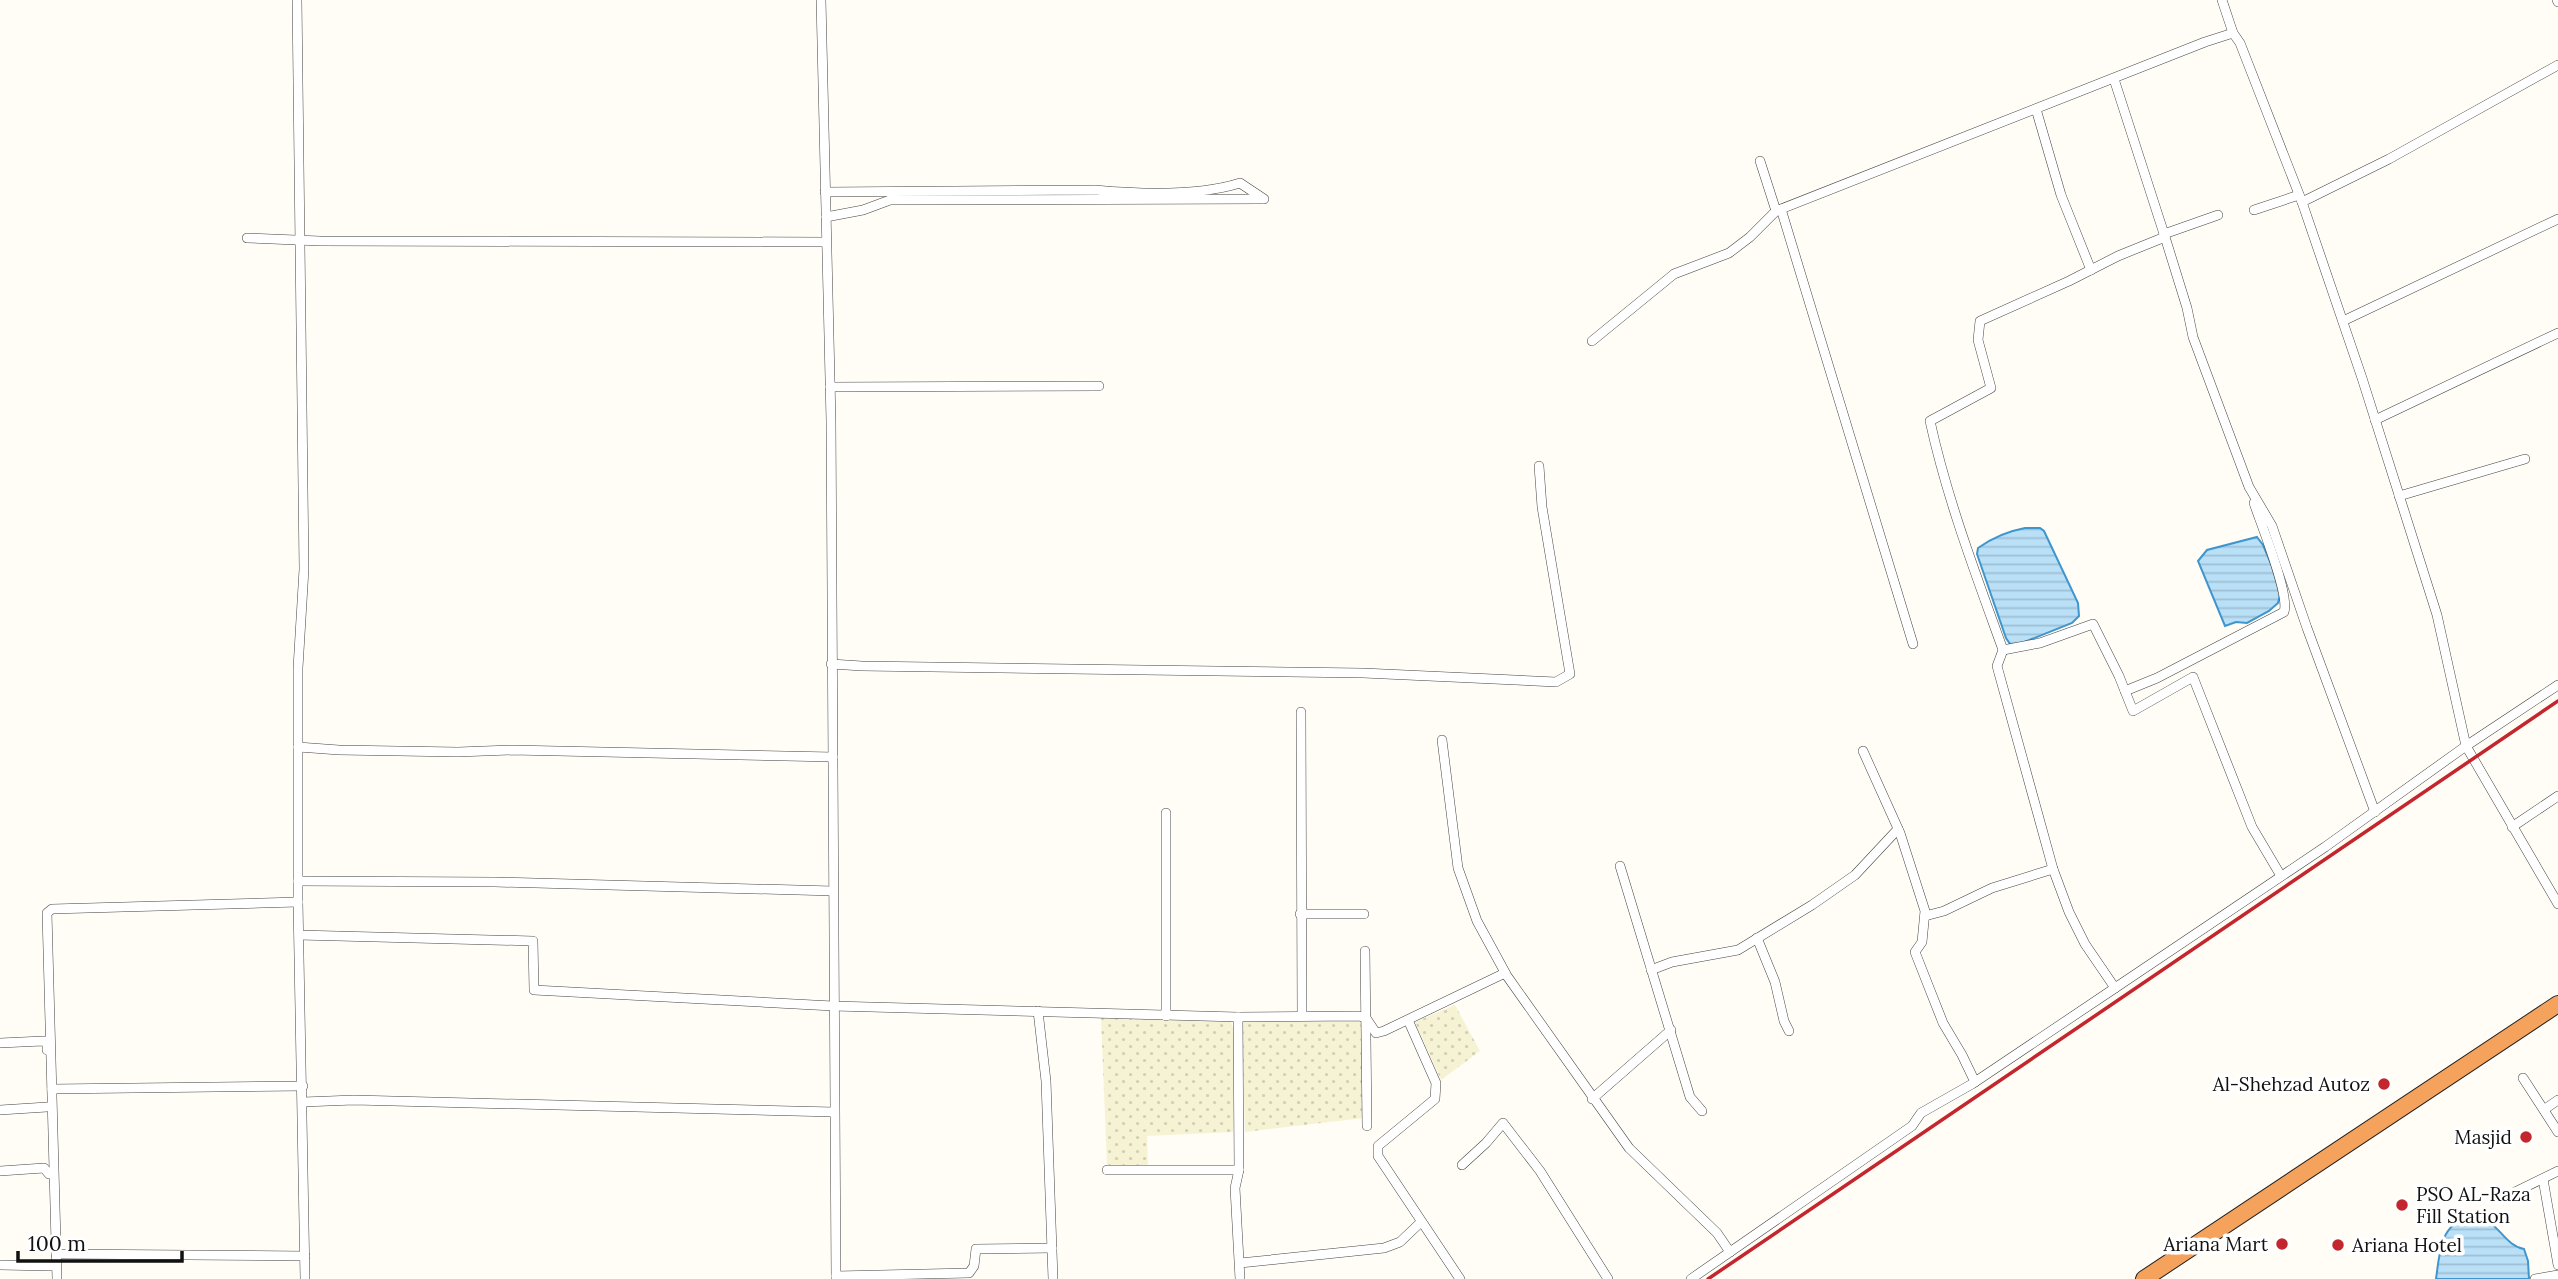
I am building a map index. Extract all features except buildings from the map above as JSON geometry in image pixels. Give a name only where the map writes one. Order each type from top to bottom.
[{"type":"highway","points":[[2144,1279],[2558,1004]]},
{"type":"street","points":[[297,0],[304,569],[298,668],[298,902],[304,1279]]},
{"type":"street","points":[[821,0],[830,387],[836,1278],[969,1273],[974,1266],[976,1249],[1052,1248]]},
{"type":"street","points":[[2222,0],[2301,199],[2343,321],[2437,615],[2466,746],[2558,904]]},
{"type":"street","points":[[1592,341],[1674,274],[1729,253],[1778,210],[2233,33]]},
{"type":"street","points":[[2255,210],[2301,199],[2389,159],[2558,65]]},
{"type":"street","points":[[2114,79],[2188,308],[2193,337],[2249,487],[2282,585],[2286,605],[2284,612],[2157,678],[2125,691]]},
{"type":"street","points":[[2036,109],[2061,195],[2091,270]]},
{"type":"street","points":[[1760,161],[1778,210],[1913,644]]},
{"type":"street","points":[[825,192],[1220,190],[1240,183],[1264,200],[890,200],[863,210],[825,217]]},
{"type":"street","points":[[2115,988],[2085,944],[2069,912],[2053,869],[1997,666],[2003,650],[1939,461],[1930,421],[1991,388],[1978,340],[1980,321],[2118,256],[2218,215]]},
{"type":"street","points":[[2343,321],[2558,219]]},
{"type":"street","points":[[247,237],[320,241],[826,242]]},
{"type":"street","points":[[2375,420],[2558,333]]},
{"type":"street","points":[[830,387],[1099,386]]},
{"type":"street","points":[[2399,496],[2525,459]]},
{"type":"street","points":[[831,664],[1363,673],[1556,682],[1570,674],[1542,507],[1539,466]]},
{"type":"street","points":[[2249,487],[2272,526],[2306,628],[2375,812]]},
{"type":"street","points":[[2003,650],[2040,643],[2093,625],[2133,710],[2193,677],[2252,827],[2281,876]]},
{"type":"street","points":[[1692,1279],[1912,1126],[1921,1113],[1975,1082],[2115,988],[2558,684]]},
{"type":"street","points":[[1301,712],[1302,1016]]},
{"type":"street","points":[[1441,740],[1458,868],[1477,921],[1505,973],[1629,1149],[1717,1233],[1730,1252]]},
{"type":"street","points":[[298,747],[339,750],[512,750],[833,757]]},
{"type":"street","points":[[1863,751],[1898,829],[1925,911],[1923,942],[1915,952],[1943,1023],[1975,1082]]},
{"type":"street","points":[[2512,827],[2558,796]]},
{"type":"street","points":[[1166,813],[1166,1016]]},
{"type":"street","points":[[1651,971],[1672,962],[1738,950],[1855,875],[1898,829]]},
{"type":"street","points":[[1620,866],[1690,1097],[1702,1111]]},
{"type":"street","points":[[1925,916],[1944,911],[1992,888],[2053,869]]},
{"type":"street","points":[[298,881],[495,882],[833,891]]},
{"type":"street","points":[[57,1279],[47,913],[49,910],[298,902]]},
{"type":"street","points":[[1300,914],[1364,914]]},
{"type":"street","points":[[299,935],[533,941],[534,990],[833,1006],[1166,1016],[1366,1018]]},
{"type":"street","points":[[1758,938],[1775,982],[1789,1031]]},
{"type":"street","points":[[1365,951],[1367,1126]]},
{"type":"street","points":[[1366,1018],[1376,1033],[1505,973]]},
{"type":"street","points":[[1038,1011],[1046,1081],[1053,1279]]},
{"type":"street","points":[[1238,1017],[1239,1170],[1235,1188],[1240,1279]]},
{"type":"street","points":[[1408,1020],[1436,1083],[1435,1099],[1378,1146],[1378,1156],[1456,1278]]},
{"type":"street","points":[[1592,1099],[1671,1030]]},
{"type":"street","points":[[0,1043],[47,1041],[52,1279]]},
{"type":"street","points":[[2523,1078],[2558,1132]]},
{"type":"street","points":[[52,1089],[303,1087]]},
{"type":"street","points":[[303,1102],[354,1100],[834,1112]]},
{"type":"street","points":[[2545,1109],[2558,1100]]},
{"type":"street","points":[[0,1110],[47,1107]]},
{"type":"street","points":[[1462,1165],[1503,1123],[1540,1171],[1608,1279]]},
{"type":"street","points":[[0,1171],[44,1168],[49,1174]]},
{"type":"street","points":[[1107,1170],[1239,1170]]},
{"type":"street","points":[[2511,1194],[2558,1171]]},
{"type":"street","points":[[2543,1179],[2558,1265]]},
{"type":"street","points":[[1240,1263],[1384,1248],[1400,1242],[1421,1222]]},
{"type":"street","points":[[56,1254],[305,1256]]},
{"type":"street","points":[[0,1265],[51,1266]]},
{"type":"street","points":[[2535,1279],[2558,1275]]},
{"type":"shaded area","points":[[1455,1005],[1480,1051],[1441,1080],[1415,1022]]},
{"type":"shaded area","points":[[1101,1018],[1231,1022],[1234,1031],[1233,1132],[1147,1136],[1148,1166],[1107,1166]]},
{"type":"shaded area","points":[[1362,1021],[1364,1118],[1245,1132],[1242,1022]]},
{"type":"water","points":[[2025,528],[2040,528],[2044,531],[2078,603],[2079,616],[2072,623],[2017,645],[2010,644],[2006,638],[1977,554],[1978,548],[1989,541]]},
{"type":"water","points":[[2257,537],[2278,580],[2278,603],[2247,623],[2236,622],[2225,626],[2198,561],[2207,550]]},
{"type":"water","points":[[2474,1216],[2489,1222],[2511,1243],[2524,1249],[2529,1279],[2436,1279],[2441,1248],[2448,1231],[2454,1224]]},
{"type":"railway","points":[[1708,1279],[2558,701]]},
{"type":"place","name":"Al-Shehzad Autoz","points":[[2384,1084]]},
{"type":"place","name":"Masjid","points":[[2526,1137]]},
{"type":"place","name":"PSO AL-Raza Fill Station","points":[[2402,1205]]},
{"type":"place","name":"Ariana Mart","points":[[2282,1244]]},
{"type":"place","name":"Ariana Hotel","points":[[2338,1245]]}]
